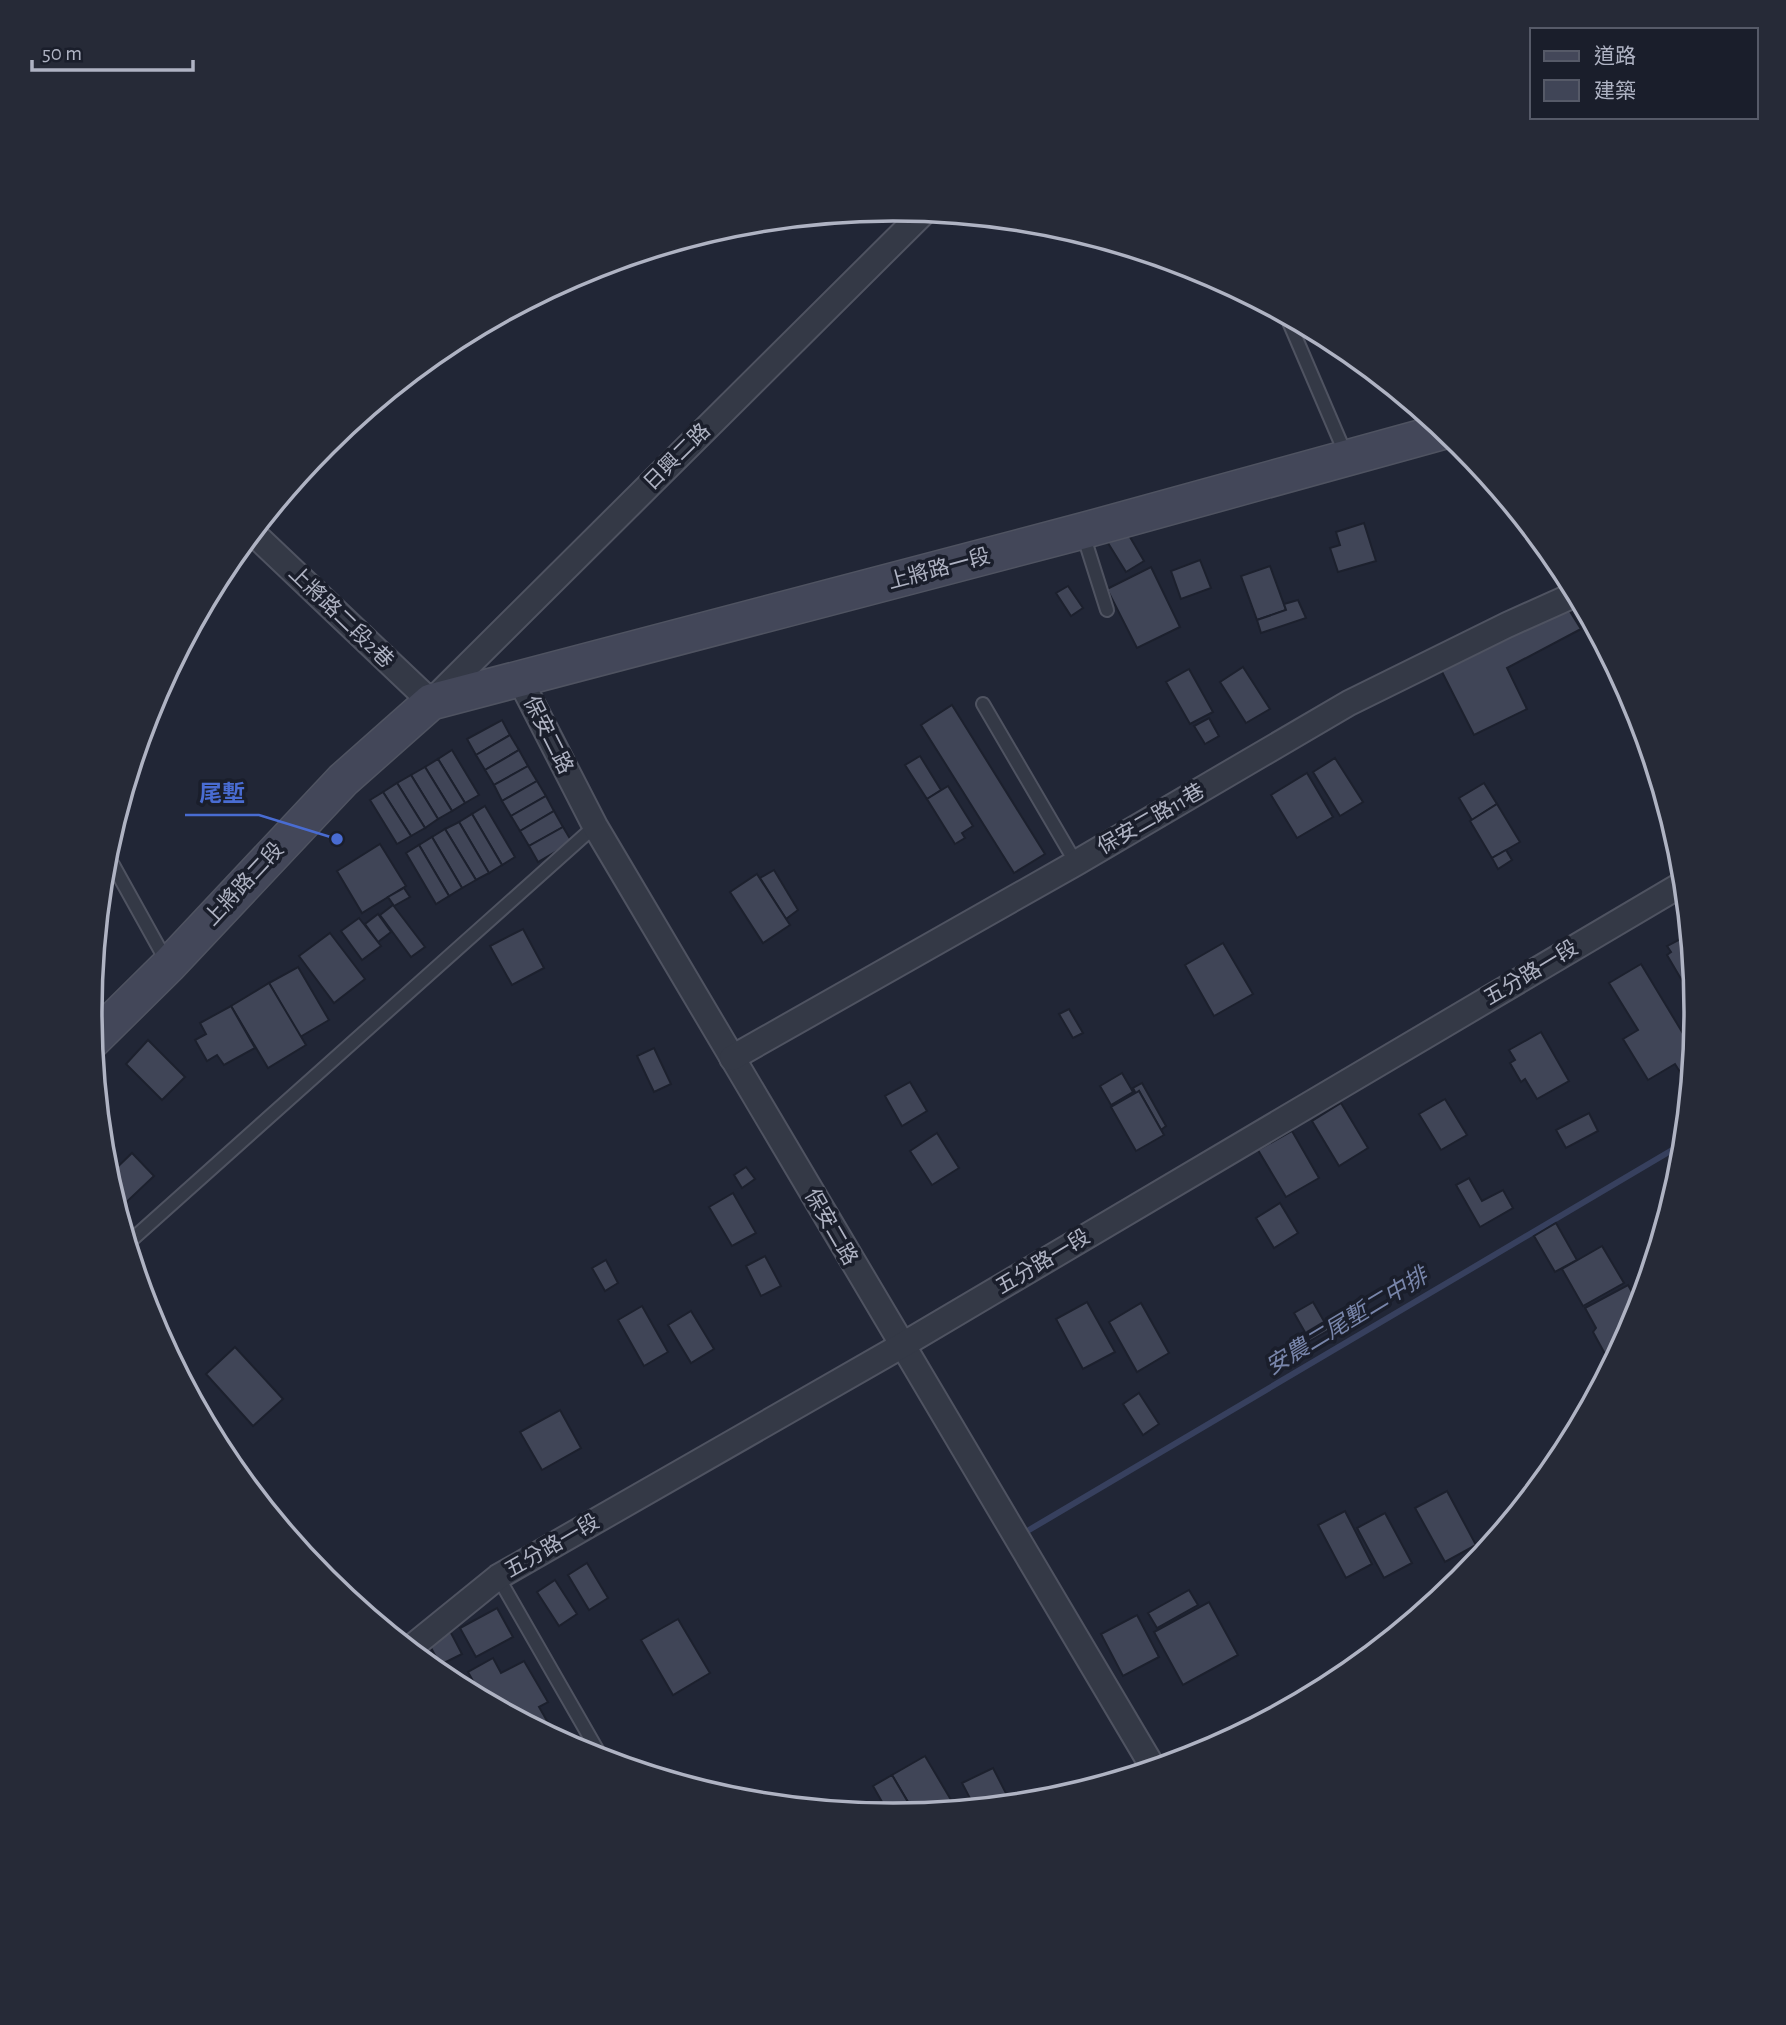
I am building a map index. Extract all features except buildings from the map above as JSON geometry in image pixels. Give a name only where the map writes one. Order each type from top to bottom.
[{"type":"main road","name":"上將路一段","points":[[431,702],[1082,531],[1433,434]]},
{"type":"main road","name":"上將路二段","points":[[102,1031],[169,965],[343,780],[431,702]]},
{"type":"street","name":"日興二路","points":[[431,702],[914,222]]},
{"type":"street","name":"上將路二段2巷","points":[[259,540],[431,702]]},
{"type":"street","name":"保安二路11巷","points":[[732,1058],[1076,863],[1349,703],[1567,598]]},
{"type":"street","name":"保安二路","points":[[519,678],[595,825],[901,1346],[1149,1761]]},
{"type":"street","name":"五分路一段","points":[[416,1644],[498,1577],[901,1346],[1674,889]]},
{"type":"lane","points":[[1292,329],[1347,459]]},
{"type":"lane","points":[[1082,531],[1107,610]]},
{"type":"lane","points":[[983,704],[1076,863]]},
{"type":"lane","points":[[134,1237],[595,825]]},
{"type":"lane","points":[[115,869],[169,965]]},
{"type":"lane","points":[[498,1577],[595,1746]]},
{"type":"waterway","name":"安農二尾塹二中排","points":[[1029,1530],[1672,1150]]},
{"type":"place","name":"尾塹","points":[[337,839]]}]
